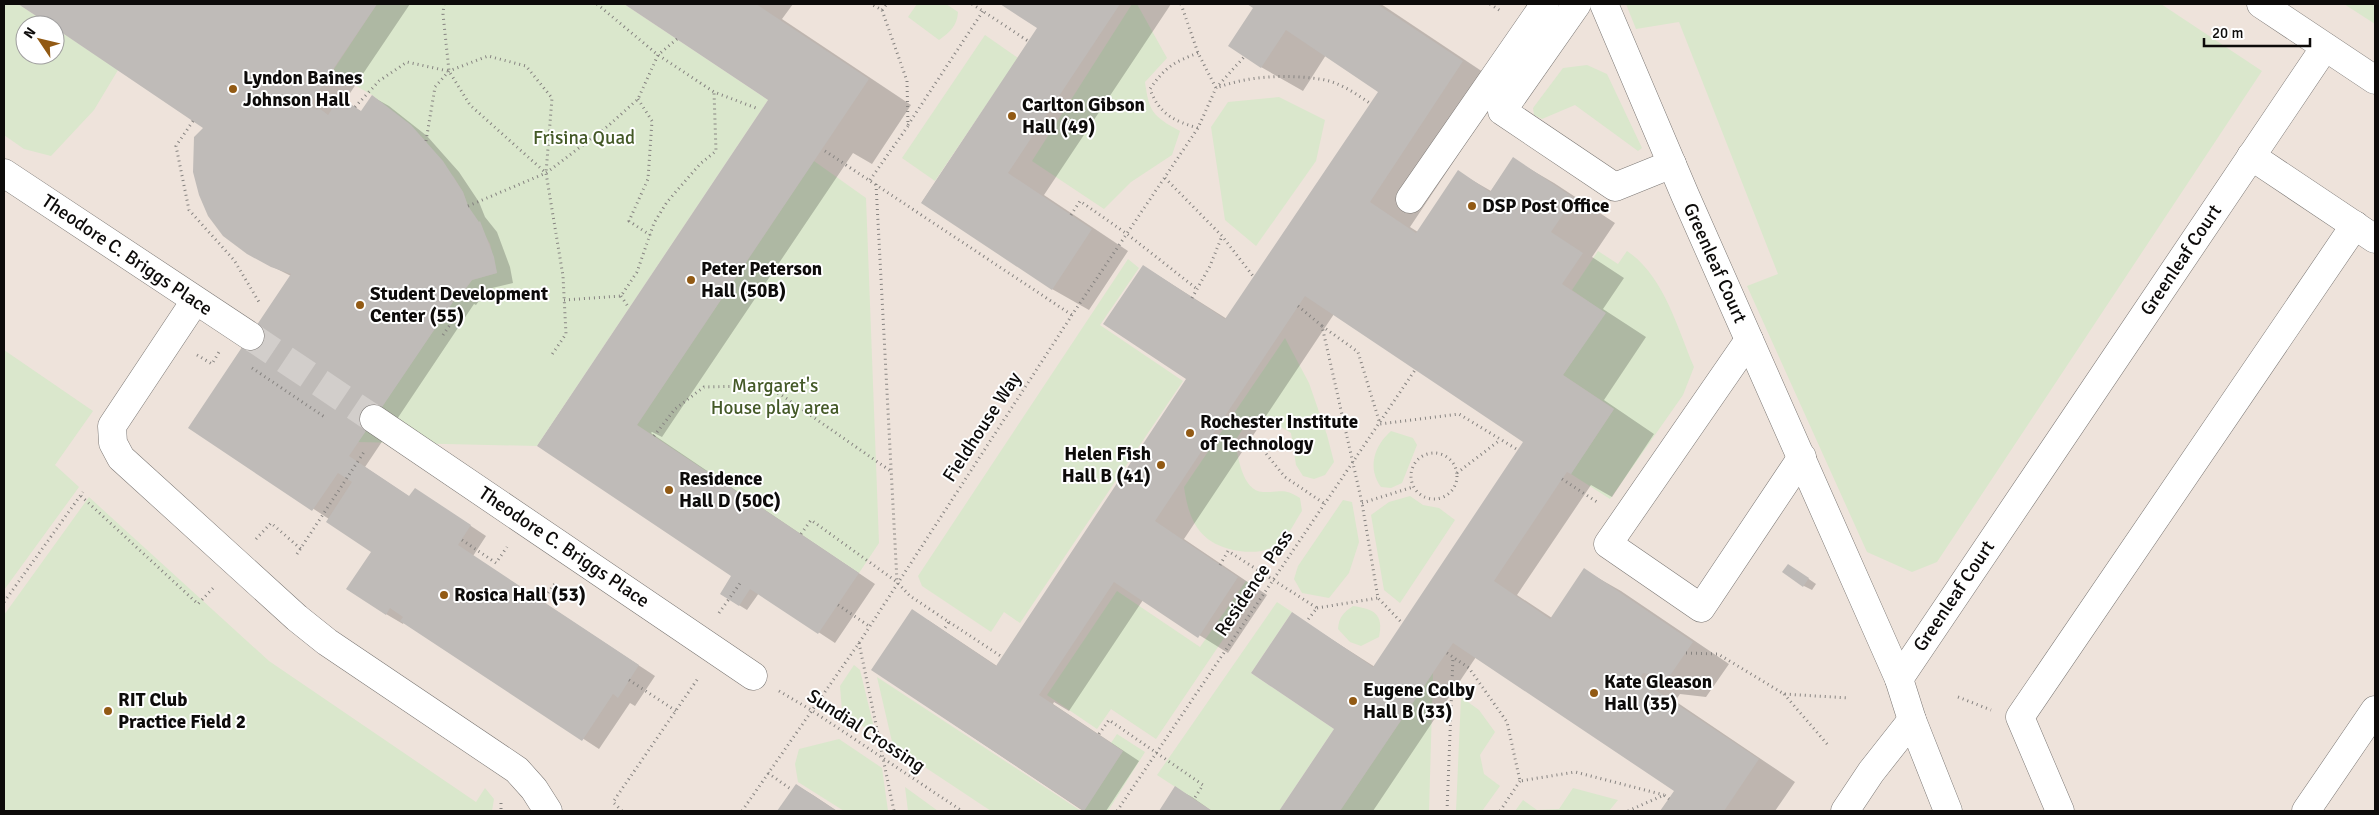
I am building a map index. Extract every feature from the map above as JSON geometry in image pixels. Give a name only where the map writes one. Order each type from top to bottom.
[{"type":"street","points":[[1410,199],[1545,4]]},
{"type":"street","points":[[1577,4],[1502,111],[1615,188],[1672,164]]},
{"type":"street","name":"Greenleaf Court","points":[[1604,4],[1672,164],[1899,679]]},
{"type":"street","points":[[2262,4],[2375,80]]},
{"type":"street","name":"Greenleaf Court","points":[[1899,679],[2325,47]]},
{"type":"street","points":[[2060,811],[2020,717],[2365,232],[2251,156]]},
{"type":"street","name":"Theodore C. Briggs Place","points":[[4,173],[250,336]]},
{"type":"street","points":[[195,301],[112,426],[113,443],[121,458],[304,624],[327,642],[517,770],[534,789],[548,811]]},
{"type":"street","points":[[1749,340],[1608,544],[1701,608],[1802,457]]},
{"type":"street","name":"Theodore C. Briggs Place","points":[[374,419],[753,676]]},
{"type":"street","points":[[1899,679],[1912,720],[1948,811]]},
{"type":"street","points":[[2306,811],[2375,710]]},
{"type":"street","points":[[1845,811],[1871,772],[1912,720]]},
{"type":"path","points":[[444,4],[442,14],[449,71],[470,105],[546,174]]},
{"type":"path","points":[[597,4],[658,55],[714,92],[756,108]]},
{"type":"path","points":[[871,4],[882,10],[906,81],[908,126]]},
{"type":"path","points":[[882,10],[887,4]]},
{"type":"path","points":[[972,4],[1028,42]]},
{"type":"path","points":[[1181,4],[1198,53],[1216,88],[1240,80],[1274,77],[1320,78],[1346,88],[1371,104]]},
{"type":"path","points":[[870,180],[908,126],[983,10]]},
{"type":"path","points":[[468,206],[546,174],[608,126],[638,98],[658,55],[676,39]]},
{"type":"path","points":[[1198,53],[1173,62],[1159,76],[1150,89],[1155,102],[1164,114],[1175,121],[1198,128]]},
{"type":"path","points":[[426,141],[435,87],[449,71],[488,56],[526,66],[552,98],[546,174],[562,269],[566,334],[551,356]]},
{"type":"path","name":"Fieldhouse Way","points":[[742,811],[859,643],[1072,315],[1198,128],[1216,88],[1244,57]]},
{"type":"path","points":[[355,108],[379,80],[408,62],[449,71]]},
{"type":"path","points":[[621,296],[637,272],[654,223],[667,202],[682,182],[716,151],[714,92]]},
{"type":"path","points":[[638,98],[652,121],[648,179],[629,221],[650,235]]},
{"type":"path","points":[[193,121],[176,146],[190,210],[234,260],[264,310]]},
{"type":"path","points":[[825,151],[1072,315]]},
{"type":"path","points":[[1165,178],[1222,236],[1253,276]]},
{"type":"path","points":[[876,184],[897,582]]},
{"type":"path","points":[[1071,214],[1080,201],[1127,234],[1197,289]]},
{"type":"path","points":[[1192,298],[1210,266],[1222,236]]},
{"type":"path","points":[[564,300],[621,296]]},
{"type":"path","points":[[621,296],[629,308]]},
{"type":"path","points":[[1298,306],[1358,352],[1380,424],[1460,414],[1518,450]]},
{"type":"path","points":[[443,335],[452,322]]},
{"type":"path","points":[[1322,326],[1354,463],[1378,598],[1402,623]]},
{"type":"path","points":[[246,364],[326,418]]},
{"type":"path","name":"Residence Pass","points":[[1117,811],[1273,579],[1354,463],[1415,370]]},
{"type":"path","points":[[654,436],[675,409],[704,387],[745,386],[780,394],[892,472]]},
{"type":"path","points":[[1457,473],[1451,460],[1445,455],[1430,453],[1417,460],[1413,466],[1411,480],[1413,487],[1425,498],[1441,498],[1453,488],[1457,473],[1501,440]]},
{"type":"path","points":[[297,554],[367,448]]},
{"type":"path","points":[[1263,450],[1285,477],[1325,504]]},
{"type":"path","points":[[1562,479],[1603,506]]},
{"type":"path","points":[[1362,503],[1413,487]]},
{"type":"path","points":[[4,602],[82,494],[198,604],[221,579]]},
{"type":"path","points":[[801,534],[811,520],[897,582],[910,596],[1002,657]]},
{"type":"path","points":[[268,527],[271,522],[301,549]]},
{"type":"path","points":[[462,540],[496,564],[510,543]]},
{"type":"path","points":[[1220,565],[1228,552],[1317,608]]},
{"type":"path","points":[[716,618],[740,582]]},
{"type":"path","points":[[1306,622],[1317,608],[1378,598]]},
{"type":"path","points":[[838,605],[869,626]]},
{"type":"path","points":[[944,630],[949,622]]},
{"type":"path","points":[[859,643],[894,811]]},
{"type":"path","points":[[622,811],[613,802],[717,651]]},
{"type":"path","points":[[1447,653],[1469,668],[1507,722],[1520,781],[1500,811]]},
{"type":"path","points":[[1686,653],[1718,654],[1784,694],[1828,745]]},
{"type":"path","points":[[1447,811],[1453,656]]},
{"type":"path","name":"Sundial Crossing","points":[[753,676],[811,710],[962,811]]},
{"type":"path","points":[[629,680],[676,711]]},
{"type":"path","points":[[1784,694],[1849,698]]},
{"type":"path","points":[[1958,698],[1992,710]]},
{"type":"path","points":[[1099,734],[1108,720],[1156,752],[1203,785],[1194,799]]},
{"type":"path","points":[[1520,781],[1575,772],[1664,795],[1669,798]]},
{"type":"path","points":[[768,773],[792,790]]},
{"type":"path","points":[[1628,811],[1664,795]]},
{"type":"shaded area","name":"Rochester Institute of Technology","points":[[4,4],[2375,4],[2375,811],[4,811]]},
{"type":"green space","points":[[4,4],[18,4],[35,15],[15,15],[15,65],[65,65],[65,35],[118,70],[94,110],[51,156],[24,149],[4,135]]},
{"type":"green space","name":"Frisina Quad","points":[[377,4],[624,4],[768,100],[537,446],[358,442],[457,296],[460,297],[472,280],[497,273],[490,244],[468,206],[463,192],[453,176],[437,171],[426,141],[372,95],[332,72]]},
{"type":"green space","points":[[917,4],[946,4],[958,12],[950,31],[939,40],[908,17]]},
{"type":"green space","points":[[1132,4],[1137,4],[1167,58],[1145,82],[1150,106],[1158,117],[1180,131],[1172,155],[1131,182],[1104,209],[1032,161]]},
{"type":"green space","points":[[1626,4],[2161,4],[2262,71],[1937,562],[1912,572],[1867,552],[1747,286],[1778,274],[1679,22],[1636,29]]},
{"type":"green space","points":[[2344,4],[2375,4],[2375,24]]},
{"type":"green space","points":[[985,35],[1018,58],[935,181],[902,158]]},
{"type":"green space","points":[[1587,65],[1607,74],[1642,148],[1638,151],[1575,105],[1542,119],[1534,115],[1533,108],[1563,68]]},
{"type":"green space","points":[[1279,97],[1325,120],[1316,161],[1256,246],[1225,220],[1211,127],[1228,102]]},
{"type":"green space","name":"Margaret's House play area","points":[[814,161],[866,198],[879,543],[859,573],[637,425]]},
{"type":"green space","points":[[1598,251],[1618,264],[1627,251],[1651,274],[1668,303],[1694,367],[1683,395],[1610,499],[1571,474],[1614,409],[1563,375],[1605,313],[1572,290]]},
{"type":"green space","points":[[1128,259],[1139,268],[1100,325],[1183,381],[1020,623],[1004,612],[991,632],[922,586],[918,576]]},
{"type":"green space","points":[[1285,338],[1309,383],[1334,462],[1325,475],[1314,479],[1303,476],[1296,465],[1291,433],[1280,427],[1268,424],[1255,425],[1242,430],[1235,441],[1242,472],[1250,486],[1263,492],[1285,492],[1294,495],[1300,498],[1302,511],[1286,536],[1274,546],[1255,552],[1226,548],[1206,538],[1199,530],[1189,511],[1184,487]]},
{"type":"green space","points":[[4,350],[93,411],[55,465],[79,487],[4,590]]},
{"type":"green space","points":[[1391,431],[1413,438],[1417,445],[1402,483],[1391,488],[1381,487],[1377,480],[1374,472],[1374,458],[1380,443]]},
{"type":"green space","points":[[1410,496],[1423,505],[1439,508],[1455,520],[1400,603],[1384,590],[1371,515],[1389,502]]},
{"type":"green space","points":[[89,497],[269,661],[476,802],[485,788],[494,799],[492,811],[4,811],[4,615]]},
{"type":"green space","points":[[1343,500],[1352,502],[1359,542],[1349,573],[1329,598],[1302,593],[1294,579],[1298,566]]},
{"type":"green space","points":[[1246,581],[1257,589],[1156,739],[1111,709],[1097,729],[1047,695],[1117,591],[1200,647]]},
{"type":"green space","points":[[1277,602],[1292,612],[1251,673],[1334,729],[1279,811],[1212,811],[1157,775]]},
{"type":"green space","points":[[1353,606],[1371,611],[1378,617],[1380,622],[1379,637],[1361,646],[1350,642],[1338,629],[1342,616]]},
{"type":"green space","points":[[854,665],[860,670],[876,736],[842,711],[840,686]]},
{"type":"green space","points":[[1433,673],[1429,811],[1340,811]]},
{"type":"green space","points":[[877,677],[1081,811],[991,811],[893,746]]},
{"type":"green space","points":[[1461,697],[1479,710],[1495,732],[1480,755],[1484,774],[1500,786],[1482,811],[1456,811]]},
{"type":"green space","points":[[1117,734],[1145,752],[1108,811],[1084,811],[1123,751],[1111,743]]},
{"type":"green space","points":[[839,739],[882,768],[888,811],[844,811],[798,782],[795,764],[799,749]]},
{"type":"green space","points":[[905,787],[938,811],[908,811]]},
{"type":"green space","points":[[1573,788],[1618,800],[1609,811],[1515,811],[1523,800],[1537,810],[1559,809]]},
{"type":"building","points":[[18,4],[377,4],[309,105],[317,110],[319,108],[328,115],[340,97],[361,111],[372,95],[411,125],[443,161],[463,192],[468,206],[480,221],[494,257],[497,273],[472,280],[459,297],[457,296],[349,456],[409,496],[415,488],[471,525],[458,545],[639,665],[618,698],[613,694],[582,741],[400,621],[403,617],[390,608],[386,615],[346,589],[371,552],[326,522],[352,482],[338,473],[312,511],[188,428],[291,274],[271,267],[247,254],[223,236],[208,216],[199,195],[193,172],[194,137],[203,128],[65,35],[65,15],[35,15]]},
{"type":"building","points":[[624,4],[756,4],[869,79],[637,425],[859,573],[818,634],[750,589],[739,606],[720,594],[731,576],[537,446],[768,100]]},
{"type":"building","name":"Carlton Gibson Hall (49)","points":[[1000,4],[1120,4],[1008,173],[1092,229],[1052,290],[921,203],[1037,28]]},
{"type":"building","points":[[1247,4],[1377,4],[1463,61],[1370,202],[1416,233],[1458,170],[1490,192],[1513,157],[1574,198],[1551,232],[1583,253],[1562,284],[1606,313],[1563,375],[1614,409],[1571,474],[1567,472],[1562,479],[1494,581],[1550,619],[1584,568],[1693,642],[1669,677],[1643,673],[1639,679],[1759,759],[1724,811],[1660,811],[1674,791],[1453,643],[1340,811],[1279,811],[1334,729],[1251,673],[1292,612],[1373,667],[1523,442],[1305,296],[1155,521],[1238,577],[1198,638],[1114,582],[1039,695],[1123,751],[1084,811],[871,670],[912,609],[996,666],[1186,379],[1103,324],[1143,265],[1225,319],[1378,92],[1286,30],[1261,68],[1228,46],[1253,8]]},
{"type":"building","points":[[1788,564],[1809,578],[1803,587],[1782,572]]},
{"type":"building","points":[[796,784],[837,811],[777,811]]},
{"type":"building","points":[[1175,786],[1194,799],[1212,811],[1159,811]]},
{"type":"tunnel","points":[[250,336],[374,419]]},
{"type":"place","name":"Lyndon Baines Johnson Hall","points":[[233,89]]},
{"type":"place","name":"Carlton Gibson Hall (49)","points":[[1012,116]]},
{"type":"place","name":"DSP Post Office","points":[[1472,206]]},
{"type":"place","name":"Peter Peterson Hall (50B)","points":[[691,280]]},
{"type":"place","name":"Student Development Center (55)","points":[[360,305]]},
{"type":"place","name":"Rochester Institute of Technology","points":[[1190,433]]},
{"type":"place","name":"Helen Fish Hall B (41)","points":[[1161,465]]},
{"type":"place","name":"Residence Hall D (50C)","points":[[669,490]]},
{"type":"place","name":"Rosica Hall (53)","points":[[444,595]]},
{"type":"place","name":"Kate Gleason Hall (35)","points":[[1594,693]]},
{"type":"place","name":"Eugene Colby Hall B (33)","points":[[1353,701]]},
{"type":"place","name":"RIT Club Practice Field 2","points":[[108,711]]}]
